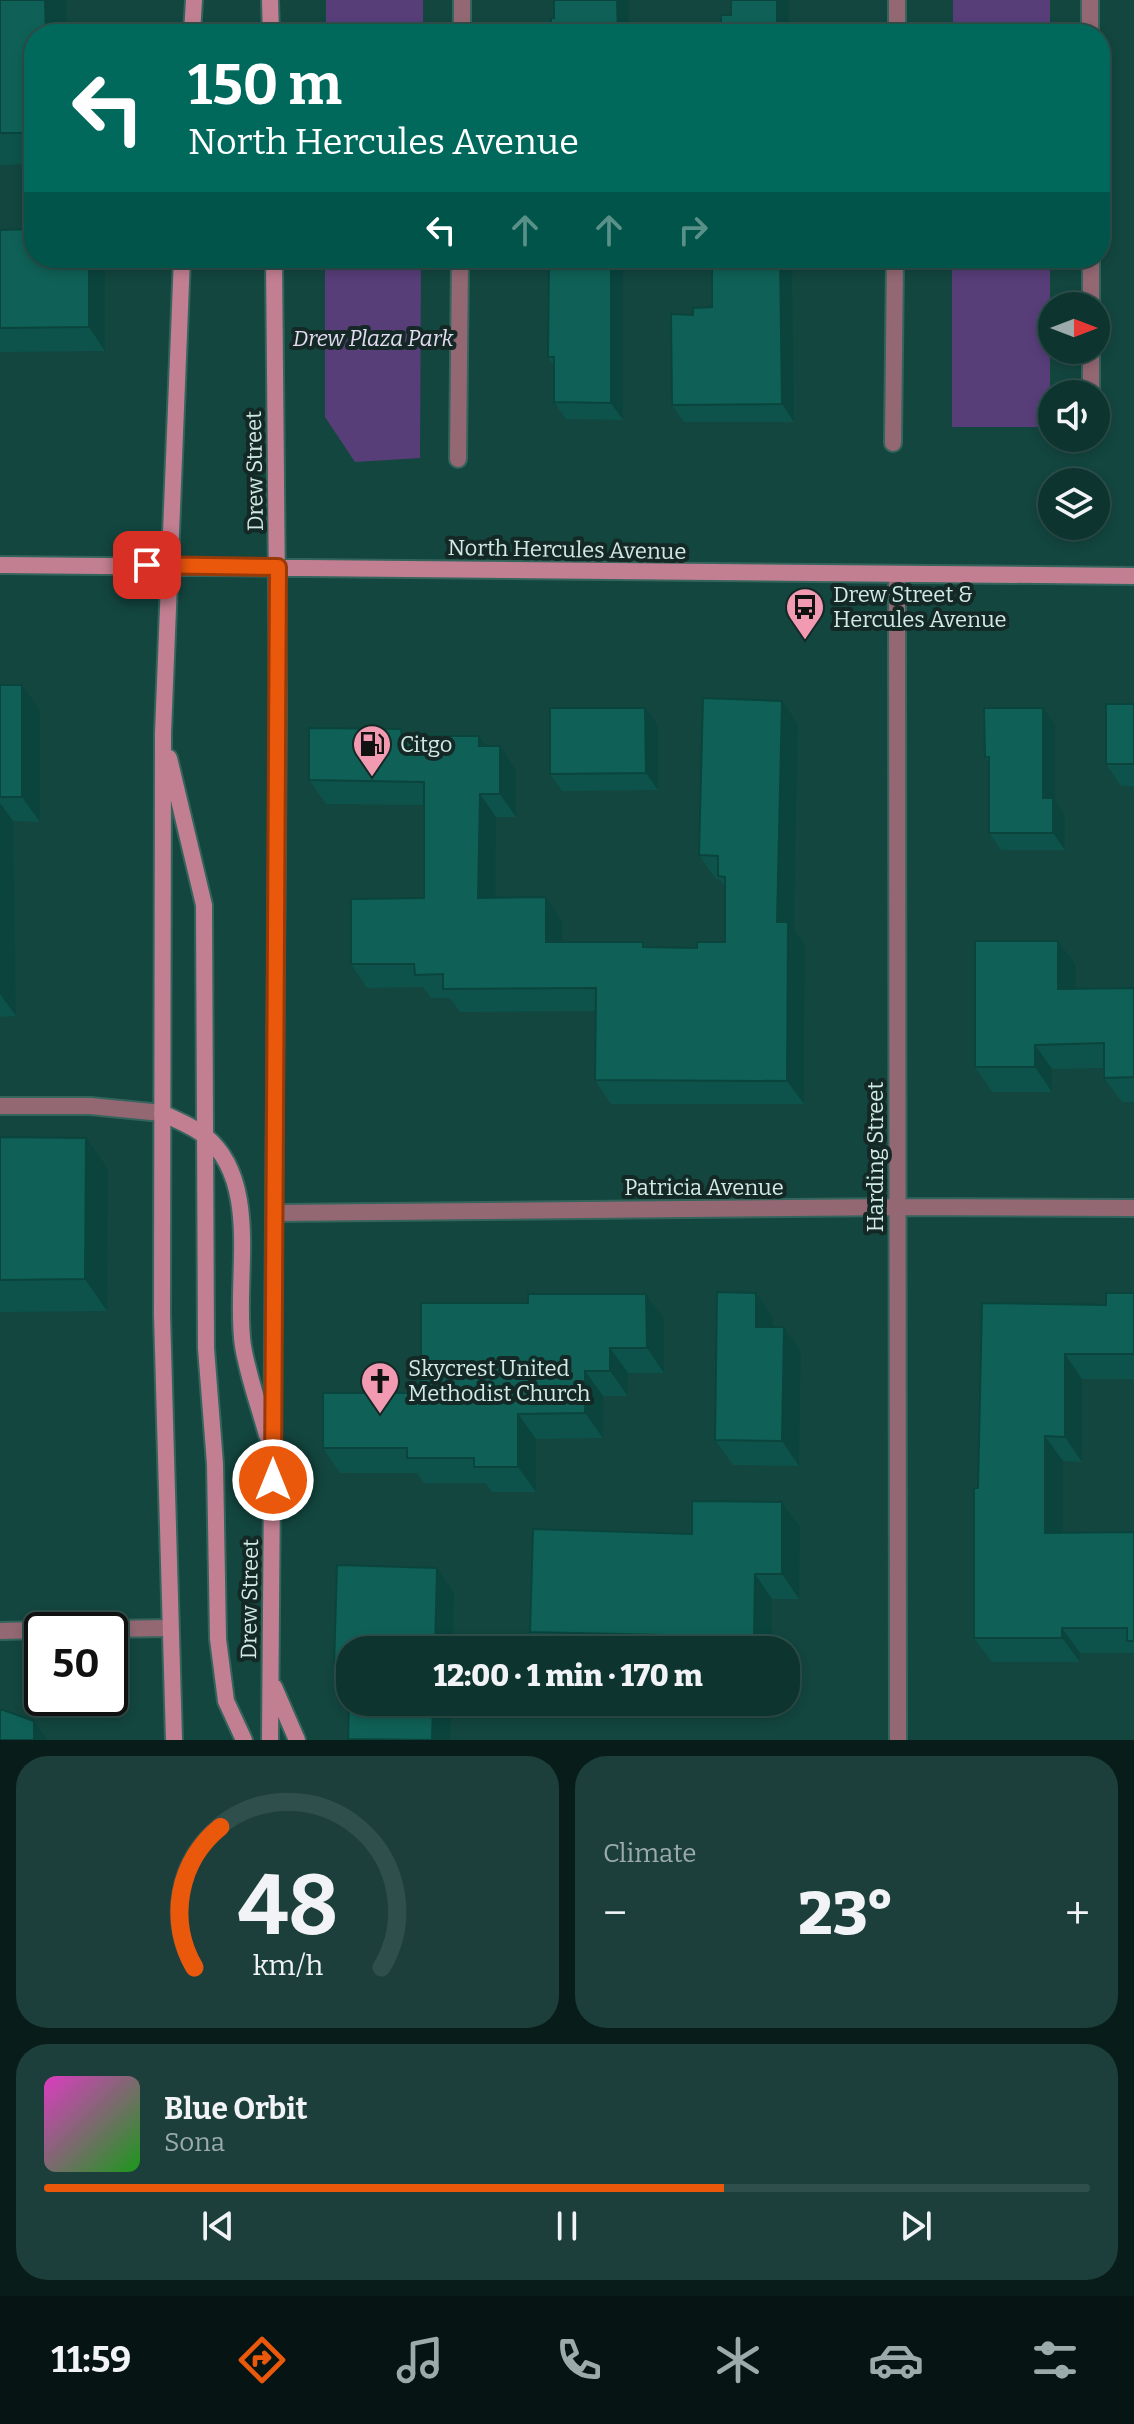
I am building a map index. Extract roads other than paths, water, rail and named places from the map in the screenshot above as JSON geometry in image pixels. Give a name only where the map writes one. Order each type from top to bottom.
[{"type":"main road","points":[[193,24],[194,0]]},
{"type":"main road","points":[[270,0],[271,24]]},
{"type":"main road","name":"Drew Street","points":[[174,1740],[162,1315],[163,733],[182,268]]},
{"type":"main road","name":"Drew Street","points":[[270,1740],[278,567],[274,268]]},
{"type":"main road","name":"North Hercules Avenue","points":[[0,565],[1134,576]]},
{"type":"main road","name":"Drew Street","points":[[163,733],[204,905],[206,1348],[215,1464],[218,1639],[226,1701],[244,1740]]},
{"type":"main road","points":[[162,1113],[204,1135],[223,1155],[234,1178],[240,1207],[243,1345],[273,1456]]},
{"type":"main road","points":[[271,1678],[297,1740]]},
{"type":"street","points":[[462,0],[462,24]]},
{"type":"street","points":[[897,0],[897,24]]},
{"type":"street","points":[[1090,0],[1090,24]]},
{"type":"street","points":[[458,459],[460,268]]},
{"type":"street","points":[[893,443],[895,268]]},
{"type":"street","points":[[1091,268],[1091,292]]},
{"type":"street","name":"Harding Street","points":[[897,574],[898,1740]]},
{"type":"street","points":[[0,1106],[90,1106],[162,1113]]},
{"type":"street","name":"Patricia Avenue","points":[[275,1213],[1134,1208]]},
{"type":"street","points":[[128,1629],[170,1628]]},
{"type":"street","points":[[0,1631],[24,1630]]},
{"type":"place","name":"Drew Street & Hercules Avenue","points":[[805,641]]},
{"type":"place","name":"Citgo","points":[[372,778]]},
{"type":"place","name":"Skycrest United Methodist Church","points":[[380,1415]]},
{"type":"park label","name":"Drew Plaza Park","points":[[373,338]]}]
